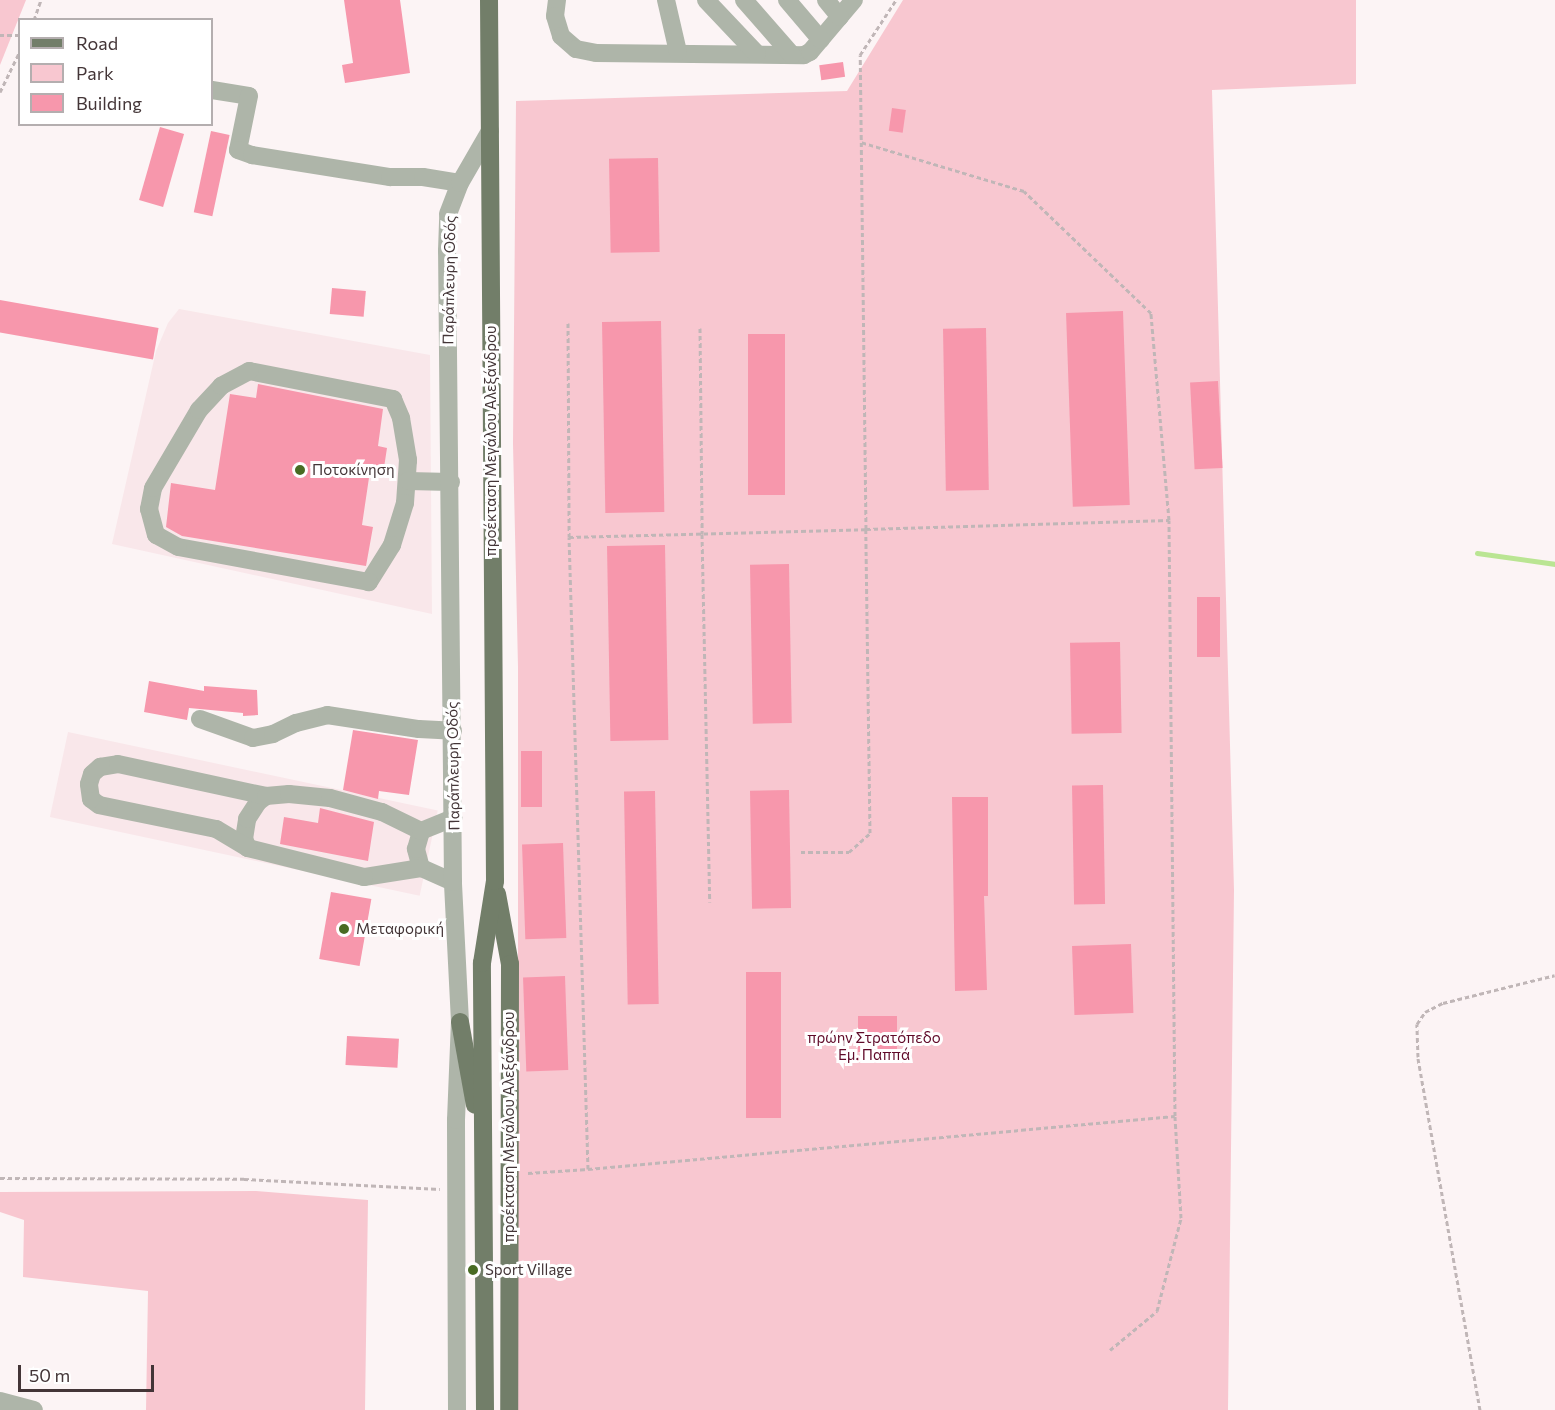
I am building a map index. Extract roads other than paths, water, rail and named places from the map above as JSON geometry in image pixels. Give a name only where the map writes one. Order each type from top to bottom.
[{"type":"main road","name":"προέκταση Μεγάλου Αλεξάνδρου","points":[[484,1410],[482,963],[495,881],[489,0]]},
{"type":"main road","name":"προέκταση Μεγάλου Αλεξάνδρου","points":[[495,881],[510,964],[509,1410]]},
{"type":"main road","points":[[460,1022],[484,1157]]},
{"type":"street","points":[[557,0],[555,16],[561,36],[576,50],[596,53],[678,52],[792,55],[809,54],[854,0]]},
{"type":"street","points":[[666,0],[678,52]]},
{"type":"street","points":[[706,0],[757,54]]},
{"type":"street","points":[[744,0],[792,55]]},
{"type":"street","points":[[787,0],[821,40]]},
{"type":"street","points":[[826,0],[840,17]]},
{"type":"street","points":[[213,90],[249,96],[238,150],[252,155],[390,177],[423,177],[460,183]]},
{"type":"street","name":"Παράπλευρη Οδός","points":[[458,1410],[456,1120],[460,1022],[453,882],[451,482],[447,251],[448,214],[460,183],[490,131]]},
{"type":"street","points":[[249,371],[393,399],[405,439],[408,481],[403,514],[392,545],[369,582],[178,547],[156,535],[152,528],[149,509],[153,488],[199,410],[221,386],[249,371]]},
{"type":"street","points":[[408,481],[451,482]]},
{"type":"street","points":[[200,719],[253,738],[273,734],[296,723],[327,715],[419,729],[453,731]]},
{"type":"street","points":[[453,882],[421,868],[364,877],[248,848],[216,829],[99,805],[90,794],[90,779],[100,767],[118,764],[266,796],[288,794],[330,798],[382,812],[421,831],[454,818]]},
{"type":"street","points":[[248,848],[244,839],[247,819],[251,809],[266,796]]},
{"type":"street","points":[[421,831],[416,849],[421,868]]},
{"type":"street","points":[[0,1401],[34,1410]]},
{"type":"waterway","points":[[1477,553],[1555,564]]},
{"type":"place","name":"Ποτοκίνηση","points":[[300,470]]},
{"type":"place","name":"Μεταφορική","points":[[344,929]]},
{"type":"place","name":"Sport Village","points":[[473,1270]]},
{"type":"park label","name":"πρώην Στρατόπεδο Εμ. Παππά","points":[[874,1046]]}]
